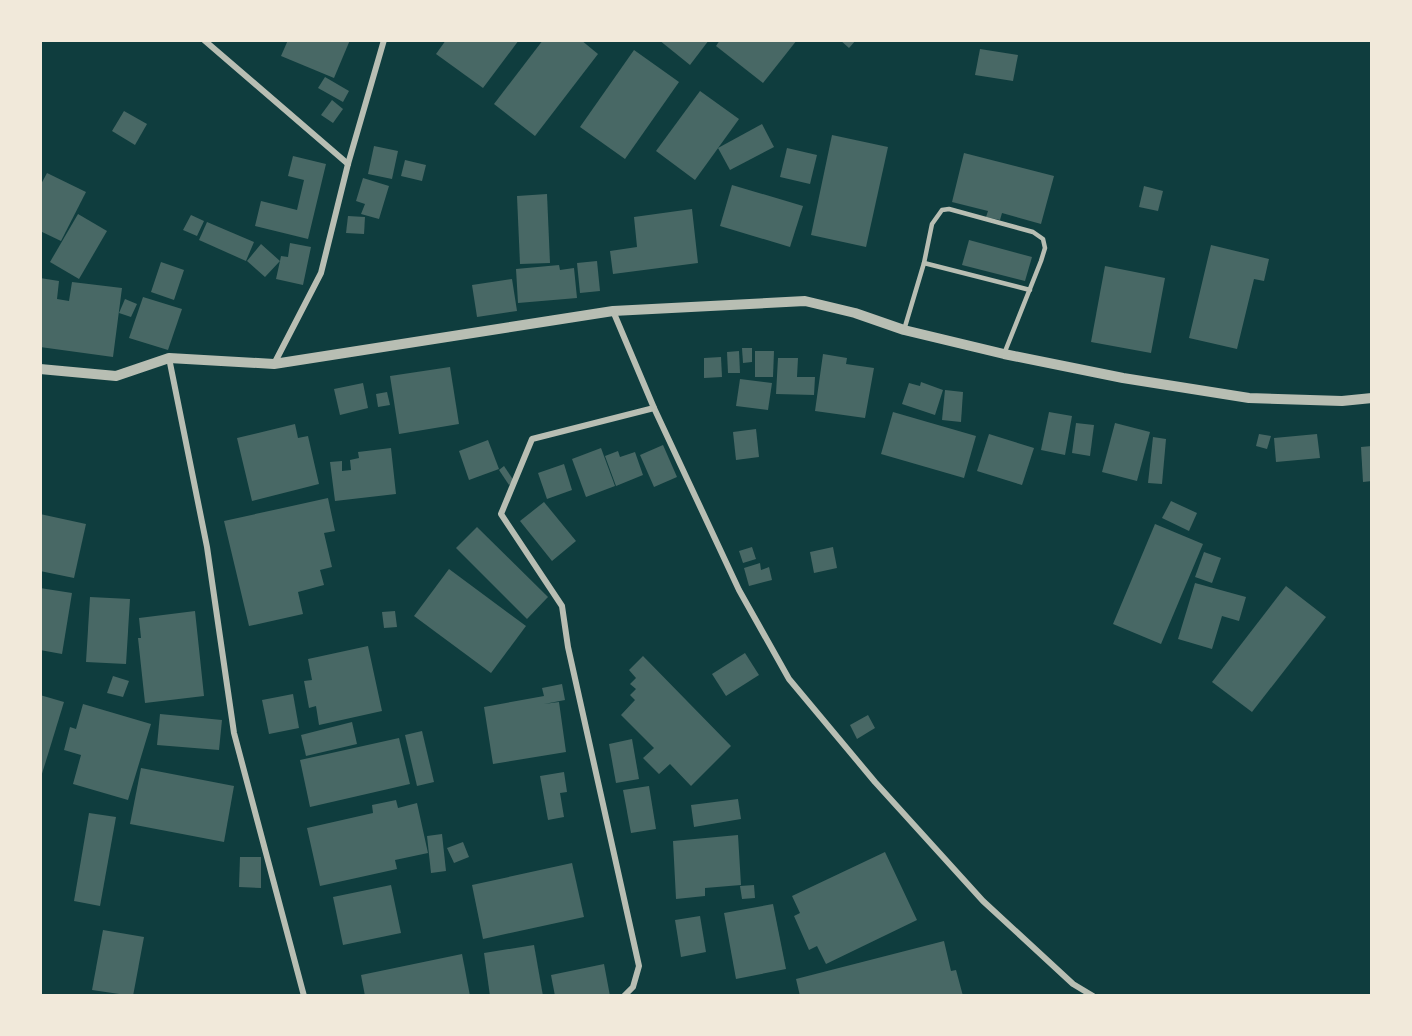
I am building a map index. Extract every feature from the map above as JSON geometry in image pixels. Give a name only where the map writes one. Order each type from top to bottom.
[{"type":"street","points":[[204,40],[348,164]]},
{"type":"street","points":[[274,364],[321,273],[348,164],[384,40]]},
{"type":"street","points":[[40,369],[116,376],[169,358],[274,364],[613,311],[805,301],[855,313],[904,330],[1004,354],[1249,398],[1342,401],[1371,398]]},
{"type":"street","points":[[613,311],[654,408],[739,590],[789,679],[875,782],[983,901],[1073,984],[1093,996]]},
{"type":"street","points":[[169,358],[207,547],[234,733],[304,996]]},
{"type":"street","points":[[624,996],[633,987],[639,966],[568,647],[562,606],[501,514],[532,438],[654,408]]},
{"type":"lane","points":[[904,330],[924,263],[932,224],[942,210],[949,209],[1033,232],[1043,239],[1045,248],[1004,354]]},
{"type":"lane","points":[[924,263],[1030,290]]},
{"type":"building","points":[[288,40],[350,40],[334,78],[281,56]]},
{"type":"building","points":[[446,40],[519,40],[483,88],[436,54]]},
{"type":"building","points":[[543,40],[581,40],[598,54],[535,136],[494,104]]},
{"type":"building","points":[[659,40],[709,40],[690,65]]},
{"type":"building","points":[[720,40],[797,40],[763,83],[716,46]]},
{"type":"building","points":[[840,40],[856,40],[849,48]]},
{"type":"building","points":[[980,49],[1018,55],[1013,81],[975,75]]},
{"type":"building","points":[[634,50],[679,82],[625,159],[580,127]]},
{"type":"building","points":[[325,77],[349,91],[343,102],[318,88]]},
{"type":"building","points":[[700,91],[739,119],[695,180],[656,151]]},
{"type":"building","points":[[332,100],[343,109],[333,123],[321,115]]},
{"type":"building","points":[[124,111],[147,124],[135,145],[112,131]]},
{"type":"building","points":[[762,124],[774,147],[730,170],[718,148]]},
{"type":"building","points":[[832,135],[888,147],[866,247],[811,235]]},
{"type":"building","points":[[374,146],[398,151],[392,179],[368,174]]},
{"type":"building","points":[[787,148],[817,155],[810,184],[780,177]]},
{"type":"building","points":[[964,153],[1054,176],[1041,224],[1002,213],[1000,220],[986,217],[988,211],[952,202]]},
{"type":"building","points":[[293,156],[326,164],[308,239],[255,226],[261,201],[297,210],[304,180],[288,176]]},
{"type":"building","points":[[405,160],[426,165],[422,181],[401,176]]},
{"type":"building","points":[[47,173],[86,192],[61,241],[40,231],[40,186]]},
{"type":"building","points":[[363,178],[389,186],[379,219],[361,214],[365,204],[356,201]]},
{"type":"building","points":[[732,185],[803,206],[790,247],[720,226]]},
{"type":"building","points":[[1144,186],[1163,191],[1158,211],[1139,207]]},
{"type":"building","points":[[547,194],[550,263],[520,264],[517,196]]},
{"type":"building","points":[[692,209],[698,263],[613,274],[610,251],[637,247],[634,217]]},
{"type":"building","points":[[78,214],[107,231],[79,279],[50,262]]},
{"type":"building","points":[[191,215],[204,221],[197,236],[183,230]]},
{"type":"building","points":[[348,216],[365,217],[364,234],[346,233]]},
{"type":"building","points":[[207,222],[254,242],[246,261],[199,240]]},
{"type":"building","points":[[969,240],[1032,257],[1025,281],[962,265]]},
{"type":"building","points":[[290,243],[311,247],[303,285],[276,279],[281,256],[288,257]]},
{"type":"building","points":[[261,244],[280,261],[265,277],[247,261]]},
{"type":"building","points":[[1211,245],[1269,259],[1264,281],[1254,279],[1237,349],[1189,338]]},
{"type":"building","points":[[597,261],[600,291],[580,293],[577,263]]},
{"type":"building","points":[[161,262],[184,270],[174,300],[151,292]]},
{"type":"building","points":[[559,265],[560,270],[574,268],[577,298],[518,303],[516,269]]},
{"type":"building","points":[[1105,266],[1165,278],[1151,353],[1091,342]]},
{"type":"building","points":[[40,278],[59,281],[57,299],[69,301],[72,282],[122,288],[113,357],[40,347]]},
{"type":"building","points":[[512,279],[517,311],[477,317],[472,285]]},
{"type":"building","points":[[143,297],[182,309],[168,350],[129,338]]},
{"type":"building","points":[[125,299],[137,304],[131,317],[119,313]]},
{"type":"building","points":[[742,348],[752,348],[752,362],[743,363]]},
{"type":"building","points":[[739,351],[740,373],[728,373],[727,352]]},
{"type":"building","points":[[755,351],[774,351],[773,377],[755,377]]},
{"type":"building","points":[[823,354],[847,358],[846,364],[874,368],[865,418],[815,411]]},
{"type":"building","points":[[721,357],[722,377],[704,378],[704,358]]},
{"type":"building","points":[[778,358],[798,358],[797,377],[815,377],[814,395],[776,394]]},
{"type":"building","points":[[450,367],[459,424],[399,434],[390,376]]},
{"type":"building","points":[[740,379],[772,383],[768,410],[736,406]]},
{"type":"building","points":[[921,382],[943,390],[935,415],[902,404],[909,383],[920,386]]},
{"type":"building","points":[[363,383],[368,408],[340,415],[334,389]]},
{"type":"building","points":[[945,390],[963,392],[961,422],[942,420]]},
{"type":"building","points":[[387,392],[390,405],[378,407],[376,394]]},
{"type":"building","points":[[893,412],[976,436],[964,478],[881,454]]},
{"type":"building","points":[[1049,412],[1072,416],[1065,455],[1041,450]]},
{"type":"building","points":[[1076,423],[1094,425],[1090,456],[1072,453]]},
{"type":"building","points":[[1115,423],[1150,432],[1137,481],[1102,472]]},
{"type":"building","points":[[295,424],[298,438],[308,436],[319,484],[252,501],[237,438]]},
{"type":"building","points":[[756,429],[759,457],[736,460],[733,432]]},
{"type":"building","points":[[989,434],[1034,448],[1022,485],[977,471]]},
{"type":"building","points":[[1259,434],[1271,436],[1267,449],[1256,446]]},
{"type":"building","points":[[1317,434],[1320,458],[1276,462],[1274,438]]},
{"type":"building","points":[[1153,437],[1166,439],[1162,484],[1148,483]]},
{"type":"building","points":[[488,440],[499,469],[469,480],[459,451]]},
{"type":"building","points":[[663,445],[677,477],[654,487],[640,455]]},
{"type":"building","points":[[1372,446],[1372,481],[1363,482],[1361,447]]},
{"type":"building","points":[[391,448],[396,494],[335,501],[330,462],[342,461],[342,471],[351,470],[350,460],[359,458],[358,452]]},
{"type":"building","points":[[601,448],[615,486],[586,497],[572,459]]},
{"type":"building","points":[[618,451],[620,457],[635,452],[643,475],[616,486],[605,456]]},
{"type":"building","points":[[564,464],[572,490],[547,499],[538,473]]},
{"type":"building","points":[[504,466],[514,481],[509,485],[499,470]]},
{"type":"building","points":[[328,498],[335,531],[324,533],[332,567],[320,570],[324,585],[298,592],[303,614],[249,626],[224,521]]},
{"type":"building","points":[[1171,501],[1197,513],[1189,531],[1162,518]]},
{"type":"building","points":[[544,502],[576,541],[552,561],[520,521]]},
{"type":"building","points":[[40,514],[86,524],[74,578],[40,571]]},
{"type":"building","points":[[1155,524],[1203,544],[1161,644],[1113,624]]},
{"type":"building","points":[[477,527],[548,597],[527,619],[456,548]]},
{"type":"building","points":[[752,547],[756,559],[743,563],[739,551]]},
{"type":"building","points":[[833,547],[837,568],[814,573],[810,552]]},
{"type":"building","points":[[1204,552],[1221,558],[1212,583],[1195,577]]},
{"type":"building","points":[[760,563],[761,570],[769,567],[772,580],[749,586],[744,568]]},
{"type":"building","points":[[449,569],[526,626],[491,673],[414,616]]},
{"type":"building","points":[[1195,583],[1246,597],[1239,621],[1222,616],[1212,649],[1178,639]]},
{"type":"building","points":[[1286,586],[1326,617],[1252,712],[1212,682]]},
{"type":"building","points":[[40,588],[72,593],[62,654],[40,650]]},
{"type":"building","points":[[90,597],[130,599],[126,664],[86,662]]},
{"type":"building","points":[[195,611],[204,696],[145,703],[138,638],[141,638],[139,618]]},
{"type":"building","points":[[395,611],[397,627],[384,628],[382,612]]},
{"type":"building","points":[[368,646],[382,711],[319,725],[316,706],[309,708],[304,681],[312,680],[308,659]]},
{"type":"building","points":[[745,653],[759,675],[726,696],[712,674]]},
{"type":"building","points":[[643,656],[731,746],[691,786],[670,764],[659,774],[643,758],[654,748],[621,715],[635,700],[630,695],[636,689],[630,684],[636,678],[629,670]]},
{"type":"building","points":[[113,676],[129,681],[123,697],[107,693]]},
{"type":"building","points":[[562,684],[565,700],[544,704],[559,702],[566,752],[493,764],[484,707],[544,696],[542,688]]},
{"type":"building","points":[[293,694],[299,728],[269,734],[262,700]]},
{"type":"building","points":[[40,695],[64,702],[41,777],[40,777]]},
{"type":"building","points":[[83,704],[151,724],[128,800],[73,784],[81,755],[64,750],[70,727],[76,729]]},
{"type":"building","points":[[160,714],[222,720],[219,750],[157,745]]},
{"type":"building","points":[[868,715],[875,728],[857,739],[850,725]]},
{"type":"building","points":[[352,722],[357,744],[306,756],[301,735]]},
{"type":"building","points":[[422,731],[434,782],[417,786],[405,735]]},
{"type":"building","points":[[399,738],[410,784],[310,807],[300,760]]},
{"type":"building","points":[[632,739],[639,779],[616,783],[609,744]]},
{"type":"building","points":[[141,768],[234,786],[224,842],[130,824]]},
{"type":"building","points":[[564,772],[567,792],[560,793],[564,817],[548,820],[540,776]]},
{"type":"building","points":[[649,786],[656,829],[631,833],[623,790]]},
{"type":"building","points":[[738,799],[741,819],[694,827],[691,805]]},
{"type":"building","points":[[396,800],[398,808],[417,803],[428,853],[395,860],[397,869],[320,886],[307,828],[373,813],[372,805]]},
{"type":"building","points":[[89,813],[116,817],[100,906],[74,901]]},
{"type":"building","points":[[442,834],[446,871],[431,873],[427,836]]},
{"type":"building","points":[[738,835],[741,885],[705,888],[705,896],[676,899],[673,841]]},
{"type":"building","points":[[463,842],[469,857],[454,863],[447,848]]},
{"type":"building","points":[[885,852],[917,920],[826,964],[817,946],[809,950],[794,916],[800,913],[792,896]]},
{"type":"building","points":[[240,857],[261,857],[261,888],[239,887]]},
{"type":"building","points":[[572,863],[584,917],[483,939],[472,885]]},
{"type":"building","points":[[391,885],[401,933],[343,945],[333,897]]},
{"type":"building","points":[[754,885],[755,898],[742,899],[740,886]]},
{"type":"building","points":[[773,904],[786,969],[736,979],[724,913]]},
{"type":"building","points":[[700,916],[706,952],[681,957],[675,920]]},
{"type":"building","points":[[103,930],[144,937],[133,996],[92,990]]},
{"type":"building","points":[[944,941],[951,971],[956,970],[963,996],[800,996],[796,979]]},
{"type":"building","points":[[534,945],[543,996],[490,996],[484,953]]},
{"type":"building","points":[[462,954],[470,996],[365,996],[361,975]]},
{"type":"building","points":[[604,964],[610,996],[555,996],[551,975]]}]
